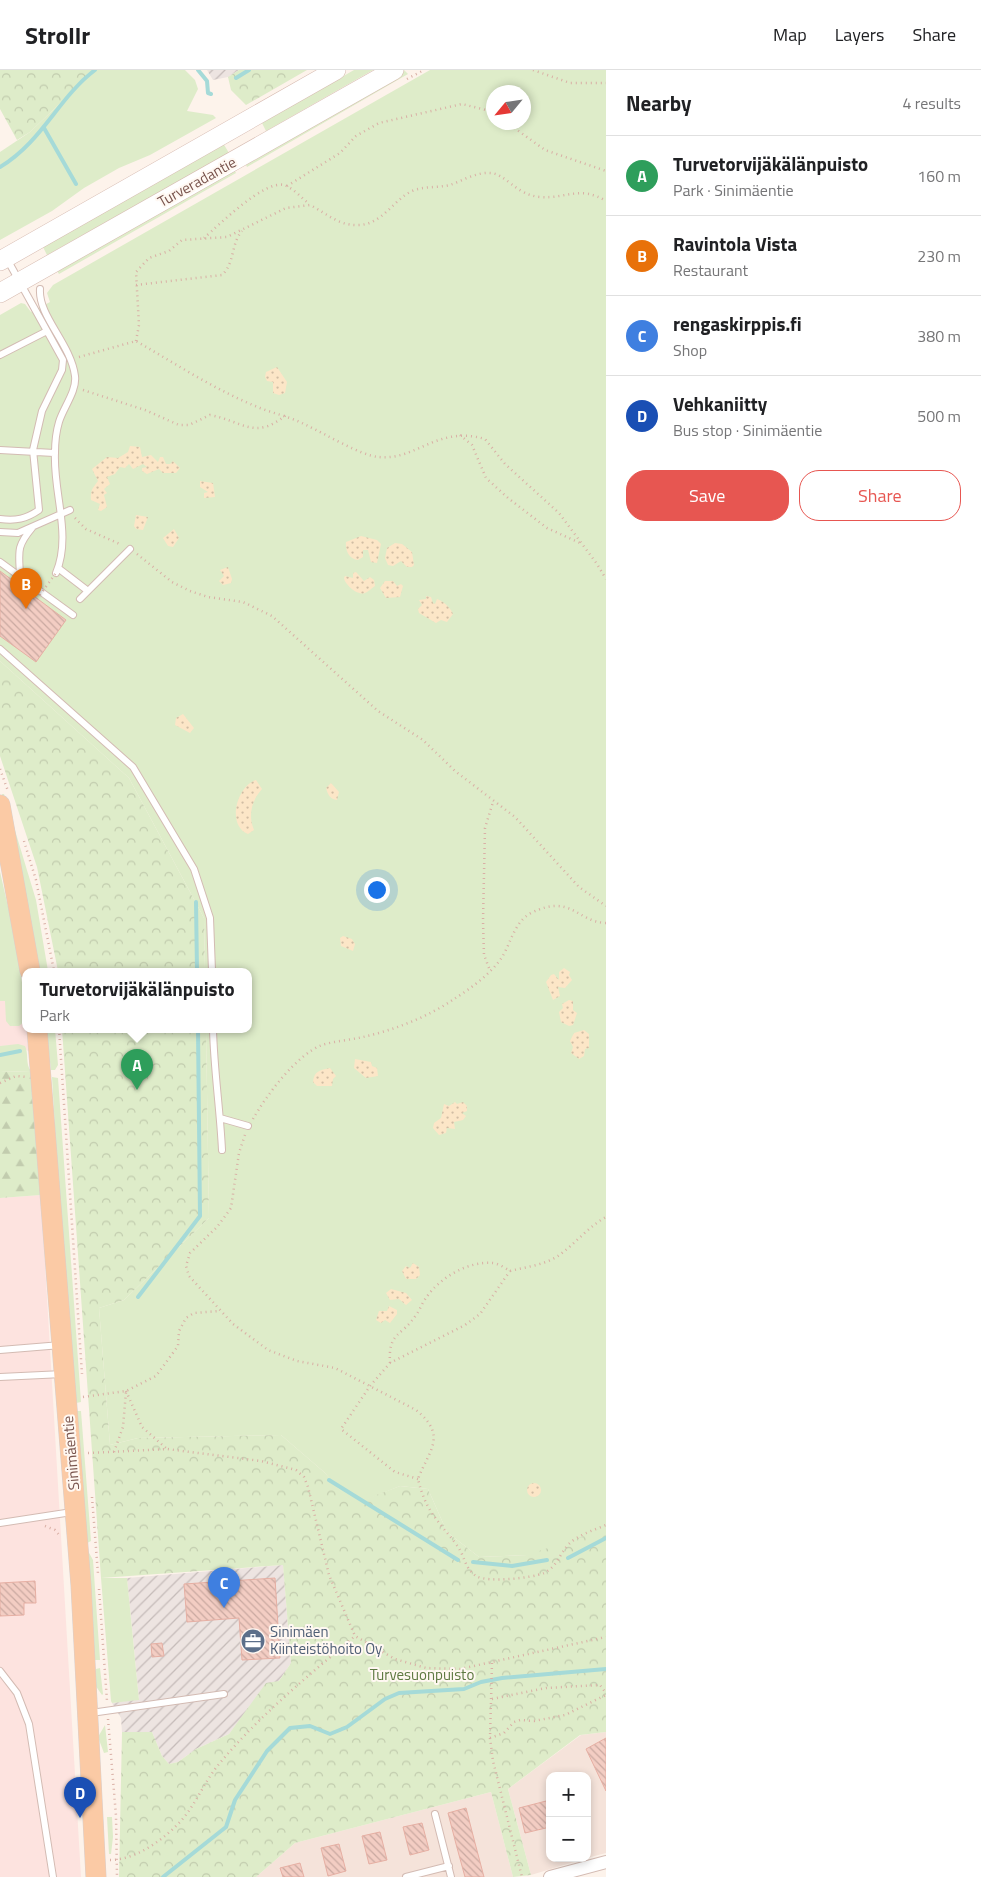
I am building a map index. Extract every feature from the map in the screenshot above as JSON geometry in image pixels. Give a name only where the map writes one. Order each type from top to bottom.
[{"type":"main road","name":"Turveradantie","points":[[3,259],[336,70]]},
{"type":"main road","name":"Turveradantie","points":[[0,293],[394,70]]},
{"type":"main road","points":[[6,801],[13,885],[29,968]]},
{"type":"main road","points":[[0,847],[13,885]]},
{"type":"main road","name":"Sinimäentie","points":[[37,1033],[62,1345],[73,1376],[78,1399],[75,1512],[96,1877]]},
{"type":"street","points":[[550,1877],[606,1862]]},
{"type":"lane","points":[[0,519],[14,521],[28,517],[39,510],[33,452],[37,427],[62,370],[63,360],[20,282],[3,259]]},
{"type":"lane","points":[[40,289],[40,303],[71,359],[76,378],[59,422],[54,453],[59,514],[64,539],[61,560],[57,570],[88,591]]},
{"type":"lane","points":[[0,355],[47,331]]},
{"type":"lane","points":[[0,450],[54,453]]},
{"type":"lane","points":[[0,532],[18,533],[70,510]]},
{"type":"lane","points":[[20,575],[18,551],[20,542],[33,527]]},
{"type":"lane","points":[[80,599],[130,549]]},
{"type":"lane","points":[[0,562],[73,615]]},
{"type":"lane","points":[[0,649],[133,767],[194,869],[210,918],[212,968]]},
{"type":"lane","points":[[213,1033],[215,1082],[219,1098],[222,1150]]},
{"type":"lane","points":[[220,1118],[248,1126]]},
{"type":"lane","points":[[0,1350],[62,1345]]},
{"type":"lane","points":[[0,1377],[73,1376]]},
{"type":"lane","points":[[0,1522],[75,1512]]},
{"type":"lane","points":[[0,1671],[17,1693],[29,1724],[53,1877]]},
{"type":"lane","points":[[87,1713],[224,1694]]},
{"type":"lane","points":[[435,1814],[451,1877]]},
{"type":"lane","points":[[406,1877],[448,1866]]},
{"type":"path","points":[[534,70],[570,83],[606,82]]},
{"type":"path","points":[[286,186],[340,153],[356,136],[379,123],[462,104],[472,105],[486,111]]},
{"type":"path","points":[[517,130],[545,150],[606,171]]},
{"type":"path","points":[[204,238],[249,200],[278,184],[286,186],[329,218],[359,225],[385,214],[413,191],[447,185],[490,173],[499,175],[519,191],[527,194],[541,197],[586,193],[606,201]]},
{"type":"path","points":[[136,341],[139,325],[136,272],[149,258],[169,250],[182,240],[227,237],[286,208],[310,205]]},
{"type":"path","points":[[136,285],[222,275],[229,269],[238,236],[243,230]]},
{"type":"path","points":[[71,359],[136,341],[210,384],[261,408],[286,415],[379,457],[400,454],[435,440],[460,435],[485,439],[505,464],[559,513],[606,579]]},
{"type":"path","points":[[79,357],[80,365]]},
{"type":"path","points":[[79,396],[83,390],[82,382]]},
{"type":"path","points":[[83,390],[145,410],[179,425],[189,425],[210,414],[249,427],[261,428],[273,425],[286,415]]},
{"type":"path","points":[[460,435],[472,445],[486,478],[508,498],[547,528],[581,544]]},
{"type":"path","points":[[70,510],[86,529],[130,549],[172,582],[208,597],[243,602],[272,616],[378,712],[423,740],[493,802],[529,830],[578,887],[606,906]]},
{"type":"path","points":[[37,599],[57,570]]},
{"type":"path","points":[[0,769],[6,801]]},
{"type":"path","points":[[490,969],[484,955],[483,921],[485,828],[493,802]]},
{"type":"path","points":[[22,834],[36,880],[53,968]]},
{"type":"path","points":[[606,923],[597,923],[569,907],[543,909],[530,914],[520,923],[500,960],[461,995],[433,1012],[365,1037],[321,1046],[298,1062],[264,1099],[248,1126],[239,1153],[231,1208],[217,1227],[190,1252],[186,1266],[189,1276],[219,1311],[247,1337],[268,1350],[297,1361],[335,1368],[425,1416],[435,1437],[434,1446],[418,1479],[421,1493],[435,1520],[457,1546],[467,1569],[478,1578],[525,1578],[543,1573],[558,1563],[570,1543],[606,1525]]},
{"type":"path","points":[[58,1033],[73,1376]]},
{"type":"path","points":[[0,1083],[16,1076]]},
{"type":"path","points":[[390,1363],[389,1347],[394,1338],[416,1316],[426,1297],[456,1271],[479,1264],[494,1262],[510,1271],[540,1264],[557,1256],[594,1224],[606,1217]]},
{"type":"path","points":[[418,1479],[395,1472],[341,1429],[370,1386],[390,1363],[466,1325],[480,1314],[491,1301],[510,1271]]},
{"type":"path","points":[[78,1399],[126,1390],[156,1376],[178,1346],[179,1331],[186,1318],[194,1313],[219,1311]]},
{"type":"path","points":[[78,1399],[83,1388]]},
{"type":"path","points":[[126,1390],[142,1427],[167,1449]]},
{"type":"path","points":[[114,1452],[123,1427],[126,1390]]},
{"type":"path","points":[[87,1444],[89,1462]]},
{"type":"path","points":[[88,1453],[167,1449],[261,1461],[296,1470],[304,1477],[308,1487],[329,1575],[355,1636],[395,1659],[426,1668],[460,1669],[606,1637]]},
{"type":"path","points":[[91,1491],[98,1576]]},
{"type":"path","points":[[43,1525],[56,1530],[62,1539]]},
{"type":"path","points":[[99,1586],[107,1710],[112,1752],[117,1877]]},
{"type":"path","points":[[116,1860],[133,1855],[153,1844],[177,1826],[198,1798],[218,1765],[294,1689],[355,1636]]},
{"type":"path","points":[[492,1663],[490,1738],[493,1761],[522,1877]]},
{"type":"path","points":[[490,1738],[504,1733],[514,1722],[520,1720],[534,1721],[565,1715],[606,1694],[600,1685],[546,1688],[492,1699]]},
{"type":"shaded area","points":[[207,70],[239,70],[228,77],[213,80]]},
{"type":"shaded area","points":[[0,872],[22,986],[22,1033],[29,1033],[31,1050],[28,1051],[21,1045],[0,1046]]},
{"type":"shaded area","points":[[41,1195],[81,1877],[0,1877],[0,1198]]},
{"type":"shaded area","points":[[283,1565],[291,1663],[279,1681],[246,1712],[229,1734],[196,1749],[178,1762],[169,1764],[162,1756],[152,1732],[122,1732],[121,1718],[112,1703],[139,1699],[127,1578]]},
{"type":"shaded area","points":[[606,1732],[606,1853],[591,1857],[591,1772],[546,1772],[546,1862],[574,1862],[531,1875],[508,1789],[581,1735]]},
{"type":"shaded area","points":[[491,1792],[513,1877],[256,1877],[295,1843]]},
{"type":"green space","points":[[0,70],[95,70],[30,132],[17,140],[0,109]]},
{"type":"green space","points":[[95,70],[185,70],[195,80],[198,89],[187,111],[213,115],[216,118],[150,155],[119,168],[84,188],[52,211],[0,240],[0,152],[30,132]]},
{"type":"green space","points":[[239,70],[307,70],[246,105],[231,90],[228,77]]},
{"type":"green space","points":[[354,70],[373,70],[266,131],[262,123]]},
{"type":"green space","points":[[404,70],[408,74],[247,167],[244,161]]},
{"type":"green space","points":[[430,70],[606,70],[606,1651],[526,1555],[479,1557],[447,1532],[428,1489],[400,1486],[353,1505],[324,1472],[281,1435],[138,1438],[110,1445],[99,1308],[124,1300],[209,1218],[206,1033],[252,1033],[252,968],[205,968],[204,918],[129,778],[0,661],[0,315],[21,303],[25,304],[31,312],[50,302],[47,293],[53,285]]},
{"type":"green space","points":[[223,143],[229,153],[47,255],[42,245]]},
{"type":"green space","points":[[233,167],[236,173],[59,274],[55,268]]},
{"type":"green space","points":[[0,661],[129,778],[204,918],[205,968],[57,968],[37,867],[0,756]]},
{"type":"green space","points":[[2,794],[4,794],[36,900],[47,968],[39,968]]},
{"type":"green space","points":[[0,872],[13,928],[22,983],[22,1024],[19,1026],[10,1026],[6,1021],[5,1001],[0,1001]]},
{"type":"green space","points":[[46,1033],[55,1033],[58,1065],[55,1070],[51,1070]]},
{"type":"green space","name":"Turvesuonpuisto","points":[[62,1033],[206,1033],[209,1218],[124,1300],[99,1308],[110,1445],[138,1438],[281,1435],[324,1472],[353,1504],[400,1486],[428,1489],[447,1532],[479,1557],[527,1555],[584,1536],[606,1525],[606,1732],[580,1735],[508,1789],[531,1875],[513,1877],[491,1792],[295,1843],[256,1877],[119,1877],[122,1732],[152,1732],[162,1756],[169,1764],[178,1762],[196,1749],[229,1734],[266,1683],[279,1681],[291,1663],[283,1565],[101,1578]]},
{"type":"green space","points":[[18,1044],[25,1046],[28,1065],[31,1071],[0,1072],[0,1046]]},
{"type":"green space","points":[[31,1071],[41,1195],[0,1198],[0,1072]]},
{"type":"green space","points":[[52,1077],[58,1078],[81,1402],[76,1403],[64,1283]]},
{"type":"green space","points":[[77,1411],[81,1411],[91,1541],[87,1543]]},
{"type":"green space","points":[[88,1551],[93,1560],[100,1660],[95,1660],[89,1609]]},
{"type":"green space","points":[[101,1578],[127,1578],[139,1700],[112,1703],[111,1701]]},
{"type":"green space","points":[[100,1668],[102,1695],[95,1685],[96,1669]]},
{"type":"green space","points":[[105,1725],[108,1752],[104,1753],[98,1737]]},
{"type":"green space","points":[[107,1817],[112,1817],[113,1837],[111,1854],[109,1854]]},
{"type":"sand","points":[[277,367],[287,382],[285,393],[279,395],[273,393],[273,382],[267,381],[265,377],[266,372]]},
{"type":"sand","points":[[130,446],[140,447],[142,457],[151,455],[158,462],[160,457],[163,457],[166,464],[170,464],[173,461],[180,468],[176,473],[163,473],[159,469],[147,474],[142,471],[142,468],[147,467],[143,464],[133,469],[129,464],[125,468],[120,467],[115,474],[107,477],[110,484],[104,489],[107,493],[104,495],[107,507],[101,511],[98,510],[100,504],[91,500],[91,491],[98,481],[92,469],[107,457],[118,458],[128,452]]},
{"type":"sand","points":[[200,481],[213,483],[215,497],[204,498],[204,493],[208,492],[200,487]]},
{"type":"sand","points":[[136,515],[148,517],[143,530],[136,529],[134,526]]},
{"type":"sand","points":[[174,529],[179,538],[173,547],[168,546],[163,538]]},
{"type":"sand","points":[[361,536],[377,540],[381,544],[377,563],[371,562],[368,550],[363,550],[363,557],[358,560],[348,554],[346,542]]},
{"type":"sand","points":[[395,543],[402,544],[412,552],[414,565],[412,567],[407,567],[401,561],[393,566],[388,565],[385,558],[387,548]]},
{"type":"sand","points":[[228,567],[232,579],[231,583],[223,585],[219,581],[224,576],[220,570]]},
{"type":"sand","points":[[356,572],[364,581],[370,577],[374,580],[375,586],[362,594],[352,589],[344,578],[345,576],[353,578],[353,573]]},
{"type":"sand","points":[[385,581],[393,581],[397,586],[401,584],[403,586],[400,597],[386,598],[380,588]]},
{"type":"sand","points":[[426,596],[431,597],[433,603],[435,604],[437,599],[450,609],[453,614],[447,622],[441,620],[436,623],[419,613],[418,609],[422,605],[419,600],[426,599]]},
{"type":"sand","points":[[183,714],[194,728],[190,733],[175,725],[176,718]]},
{"type":"sand","points":[[256,780],[262,789],[255,798],[251,814],[254,830],[248,834],[237,823],[237,806],[239,797],[244,790]]},
{"type":"sand","points":[[331,783],[339,792],[337,800],[331,798],[326,788]]},
{"type":"sand","points":[[343,936],[352,939],[355,944],[353,951],[341,946],[340,938]]},
{"type":"sand","points":[[564,968],[570,972],[569,975],[572,980],[565,988],[558,987],[560,996],[553,1000],[546,982],[554,974],[559,980],[559,972]]},
{"type":"sand","points":[[569,1000],[573,1001],[573,1010],[577,1013],[573,1025],[569,1026],[561,1022],[559,1012],[563,1008],[562,1004]]},
{"type":"sand","points":[[584,1030],[589,1034],[589,1048],[585,1049],[584,1056],[579,1059],[571,1053],[573,1047],[570,1041],[574,1033]]},
{"type":"sand","points":[[355,1059],[371,1062],[372,1066],[377,1068],[378,1076],[366,1078],[354,1068]]},
{"type":"sand","points":[[330,1068],[336,1076],[333,1079],[332,1086],[317,1086],[313,1082],[316,1073]]},
{"type":"sand","points":[[455,1102],[457,1104],[463,1102],[467,1106],[467,1111],[462,1113],[466,1116],[463,1120],[454,1122],[455,1129],[447,1128],[446,1133],[439,1135],[433,1128],[434,1123],[441,1118],[444,1104],[449,1106]]},
{"type":"sand","points":[[413,1263],[419,1267],[420,1275],[416,1279],[406,1279],[402,1271],[406,1266],[410,1268]]},
{"type":"sand","points":[[391,1289],[406,1293],[412,1300],[406,1305],[399,1299],[390,1300],[386,1293]]},
{"type":"sand","points":[[389,1306],[397,1310],[397,1314],[390,1323],[385,1320],[381,1323],[376,1320],[379,1311],[387,1311]]},
{"type":"sand","points":[[534,1483],[539,1485],[541,1490],[539,1495],[534,1497],[529,1495],[527,1490],[529,1485]]},
{"type":"building","points":[[0,571],[66,620],[36,662],[0,636]]},
{"type":"building","points":[[275,1578],[280,1658],[242,1660],[239,1618],[187,1622],[184,1584]]},
{"type":"building","points":[[35,1581],[36,1603],[24,1603],[24,1615],[0,1616],[0,1583]]},
{"type":"building","points":[[162,1643],[164,1656],[152,1657],[151,1644]]},
{"type":"building","points":[[606,1738],[606,1791],[586,1749]]},
{"type":"building","points":[[546,1801],[546,1828],[525,1833],[519,1808]]},
{"type":"building","points":[[466,1808],[484,1877],[465,1877],[456,1844],[448,1813]]},
{"type":"building","points":[[422,1823],[429,1850],[410,1855],[403,1827]]},
{"type":"building","points":[[380,1832],[387,1860],[369,1864],[362,1836]]},
{"type":"building","points":[[339,1844],[346,1871],[328,1876],[321,1848]]},
{"type":"building","points":[[300,1863],[304,1877],[283,1877],[280,1868]]},
{"type":"waterway","points":[[0,167],[15,157],[39,133],[70,93],[95,70]]},
{"type":"waterway","points":[[198,70],[207,81],[208,93],[211,94]]},
{"type":"waterway","points":[[236,78],[249,70]]},
{"type":"waterway","points":[[44,128],[76,184]]},
{"type":"waterway","points":[[196,902],[197,968]]},
{"type":"waterway","points":[[138,1297],[200,1216],[198,1033]]},
{"type":"waterway","points":[[0,1055],[20,1051]]},
{"type":"waterway","points":[[329,1480],[458,1560]]},
{"type":"waterway","points":[[568,1558],[606,1538]]},
{"type":"waterway","points":[[473,1562],[512,1566],[547,1560]]},
{"type":"waterway","points":[[163,1877],[226,1827],[235,1800],[267,1751],[290,1728],[310,1726],[330,1734],[347,1727],[385,1699],[399,1693],[464,1689],[481,1682],[502,1678],[606,1669]]},
{"type":"place","name":"Ravintola Vista","points":[[26,609]]},
{"type":"place","name":"Turvetorvijäkälänpuisto","points":[[137,1090]]},
{"type":"place","name":"rengaskirppis.fi","points":[[224,1608]]},
{"type":"place","name":"Sinimäen Kiinteistöhoito Oy","points":[[253,1641]]},
{"type":"place","name":"Vehkaniitty","points":[[80,1818]]}]
